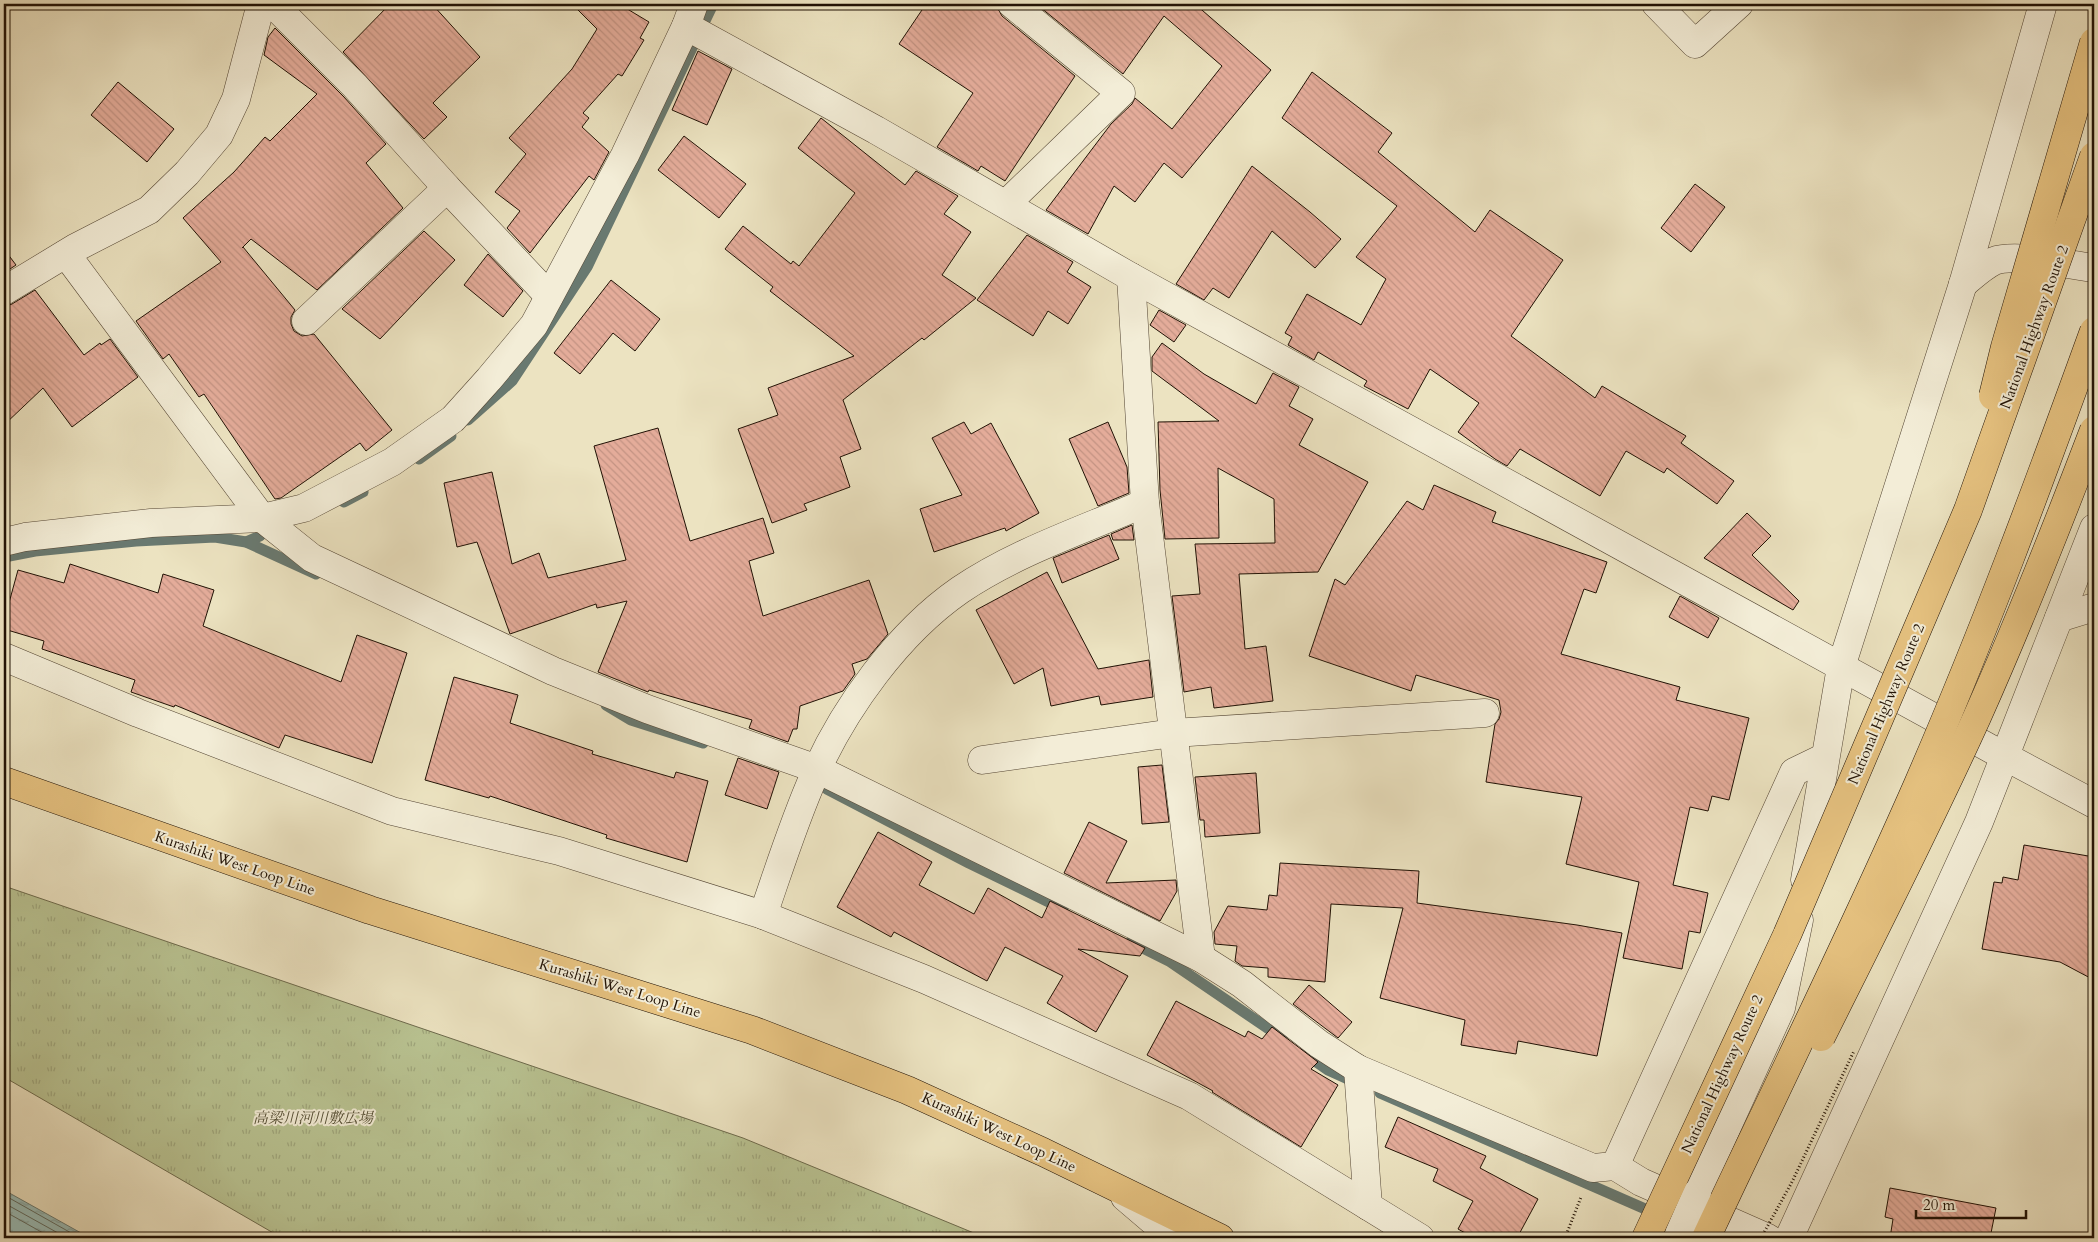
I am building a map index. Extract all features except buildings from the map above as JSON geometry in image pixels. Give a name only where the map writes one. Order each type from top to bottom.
[{"type":"main road","points":[[1968,510],[2005,348],[2094,42]]},
{"type":"main road","name":"National Highway Route 2","points":[[1646,1238],[1787,935],[1968,510],[2094,156]]},
{"type":"main road","points":[[1688,1236],[1836,962],[1922,775],[1992,607],[2094,330]]},
{"type":"main road","points":[[1717,1238],[1747,1187],[1902,875],[1977,718],[2044,562],[2094,430]]},
{"type":"main road","name":"Kurashiki West Loop Line","points":[[4,782],[370,910],[752,1030],[907,1090],[1111,1184],[1220,1238]]},
{"type":"street","points":[[4,290],[66,254],[149,210],[187,174],[219,135],[236,99],[261,4]]},
{"type":"street","points":[[273,4],[355,86],[447,188],[549,296]]},
{"type":"street","points":[[1006,204],[1122,93],[1012,4]]},
{"type":"street","points":[[1656,4],[1695,44],[1739,4]]},
{"type":"street","points":[[1688,1236],[1697,1193],[1780,1008],[1794,949],[1841,667],[1963,284],[2043,4]]},
{"type":"street","points":[[4,542],[25,537],[151,523],[262,518],[304,508],[392,462],[453,419],[489,380],[534,325],[695,24],[1131,277],[2094,804]]},
{"type":"street","points":[[306,322],[447,188]]},
{"type":"street","points":[[66,254],[262,518],[312,558],[553,671],[813,777],[1201,958],[1242,984],[1319,1044],[1359,1080],[1593,1168],[1615,1166],[1641,1182],[1768,1238]]},
{"type":"street","points":[[1963,284],[1978,271],[1995,261],[2010,258],[2094,268]]},
{"type":"street","points":[[1131,277],[1146,503],[1201,958]]},
{"type":"street","points":[[763,915],[813,777],[852,706],[877,670],[917,626],[960,590],[1015,559],[1146,503]]},
{"type":"street","points":[[1789,1238],[1979,822],[2094,528]]},
{"type":"street","points":[[2059,618],[2094,607]]},
{"type":"street","points":[[4,658],[138,713],[392,811],[559,851],[763,915],[924,980],[1190,1096],[1420,1238]]},
{"type":"street","points":[[982,760],[1173,733],[1485,713]]},
{"type":"street","points":[[1615,1166],[1794,772],[1826,757]]},
{"type":"street","points":[[1359,1080],[1368,1206]]},
{"type":"street","points":[[1111,1184],[1173,1238]]},
{"type":"path","points":[[1564,1238],[1583,1193]]},
{"type":"green space","name":"高梁川河川敷広場","points":[[4,886],[743,1138],[986,1238],[282,1238],[4,1077]]},
{"type":"water","points":[[4,1190],[90,1238],[4,1238]]},
{"type":"waterway","points":[[468,420],[512,381],[587,267],[713,4]]},
{"type":"waterway","points":[[419,459],[451,436]]},
{"type":"waterway","points":[[344,502],[363,492]]},
{"type":"waterway","points":[[246,542],[260,536]]},
{"type":"waterway","points":[[4,557],[35,551],[136,541],[215,537],[246,542],[316,574]]},
{"type":"waterway","points":[[606,705],[631,720],[703,743]]},
{"type":"waterway","points":[[827,789],[969,863],[1063,909]]},
{"type":"waterway","points":[[1131,942],[1169,961],[1282,1038]]},
{"type":"waterway","points":[[1305,1054],[1328,1070],[1359,1084]]},
{"type":"waterway","points":[[1380,1093],[1659,1215]]}]
